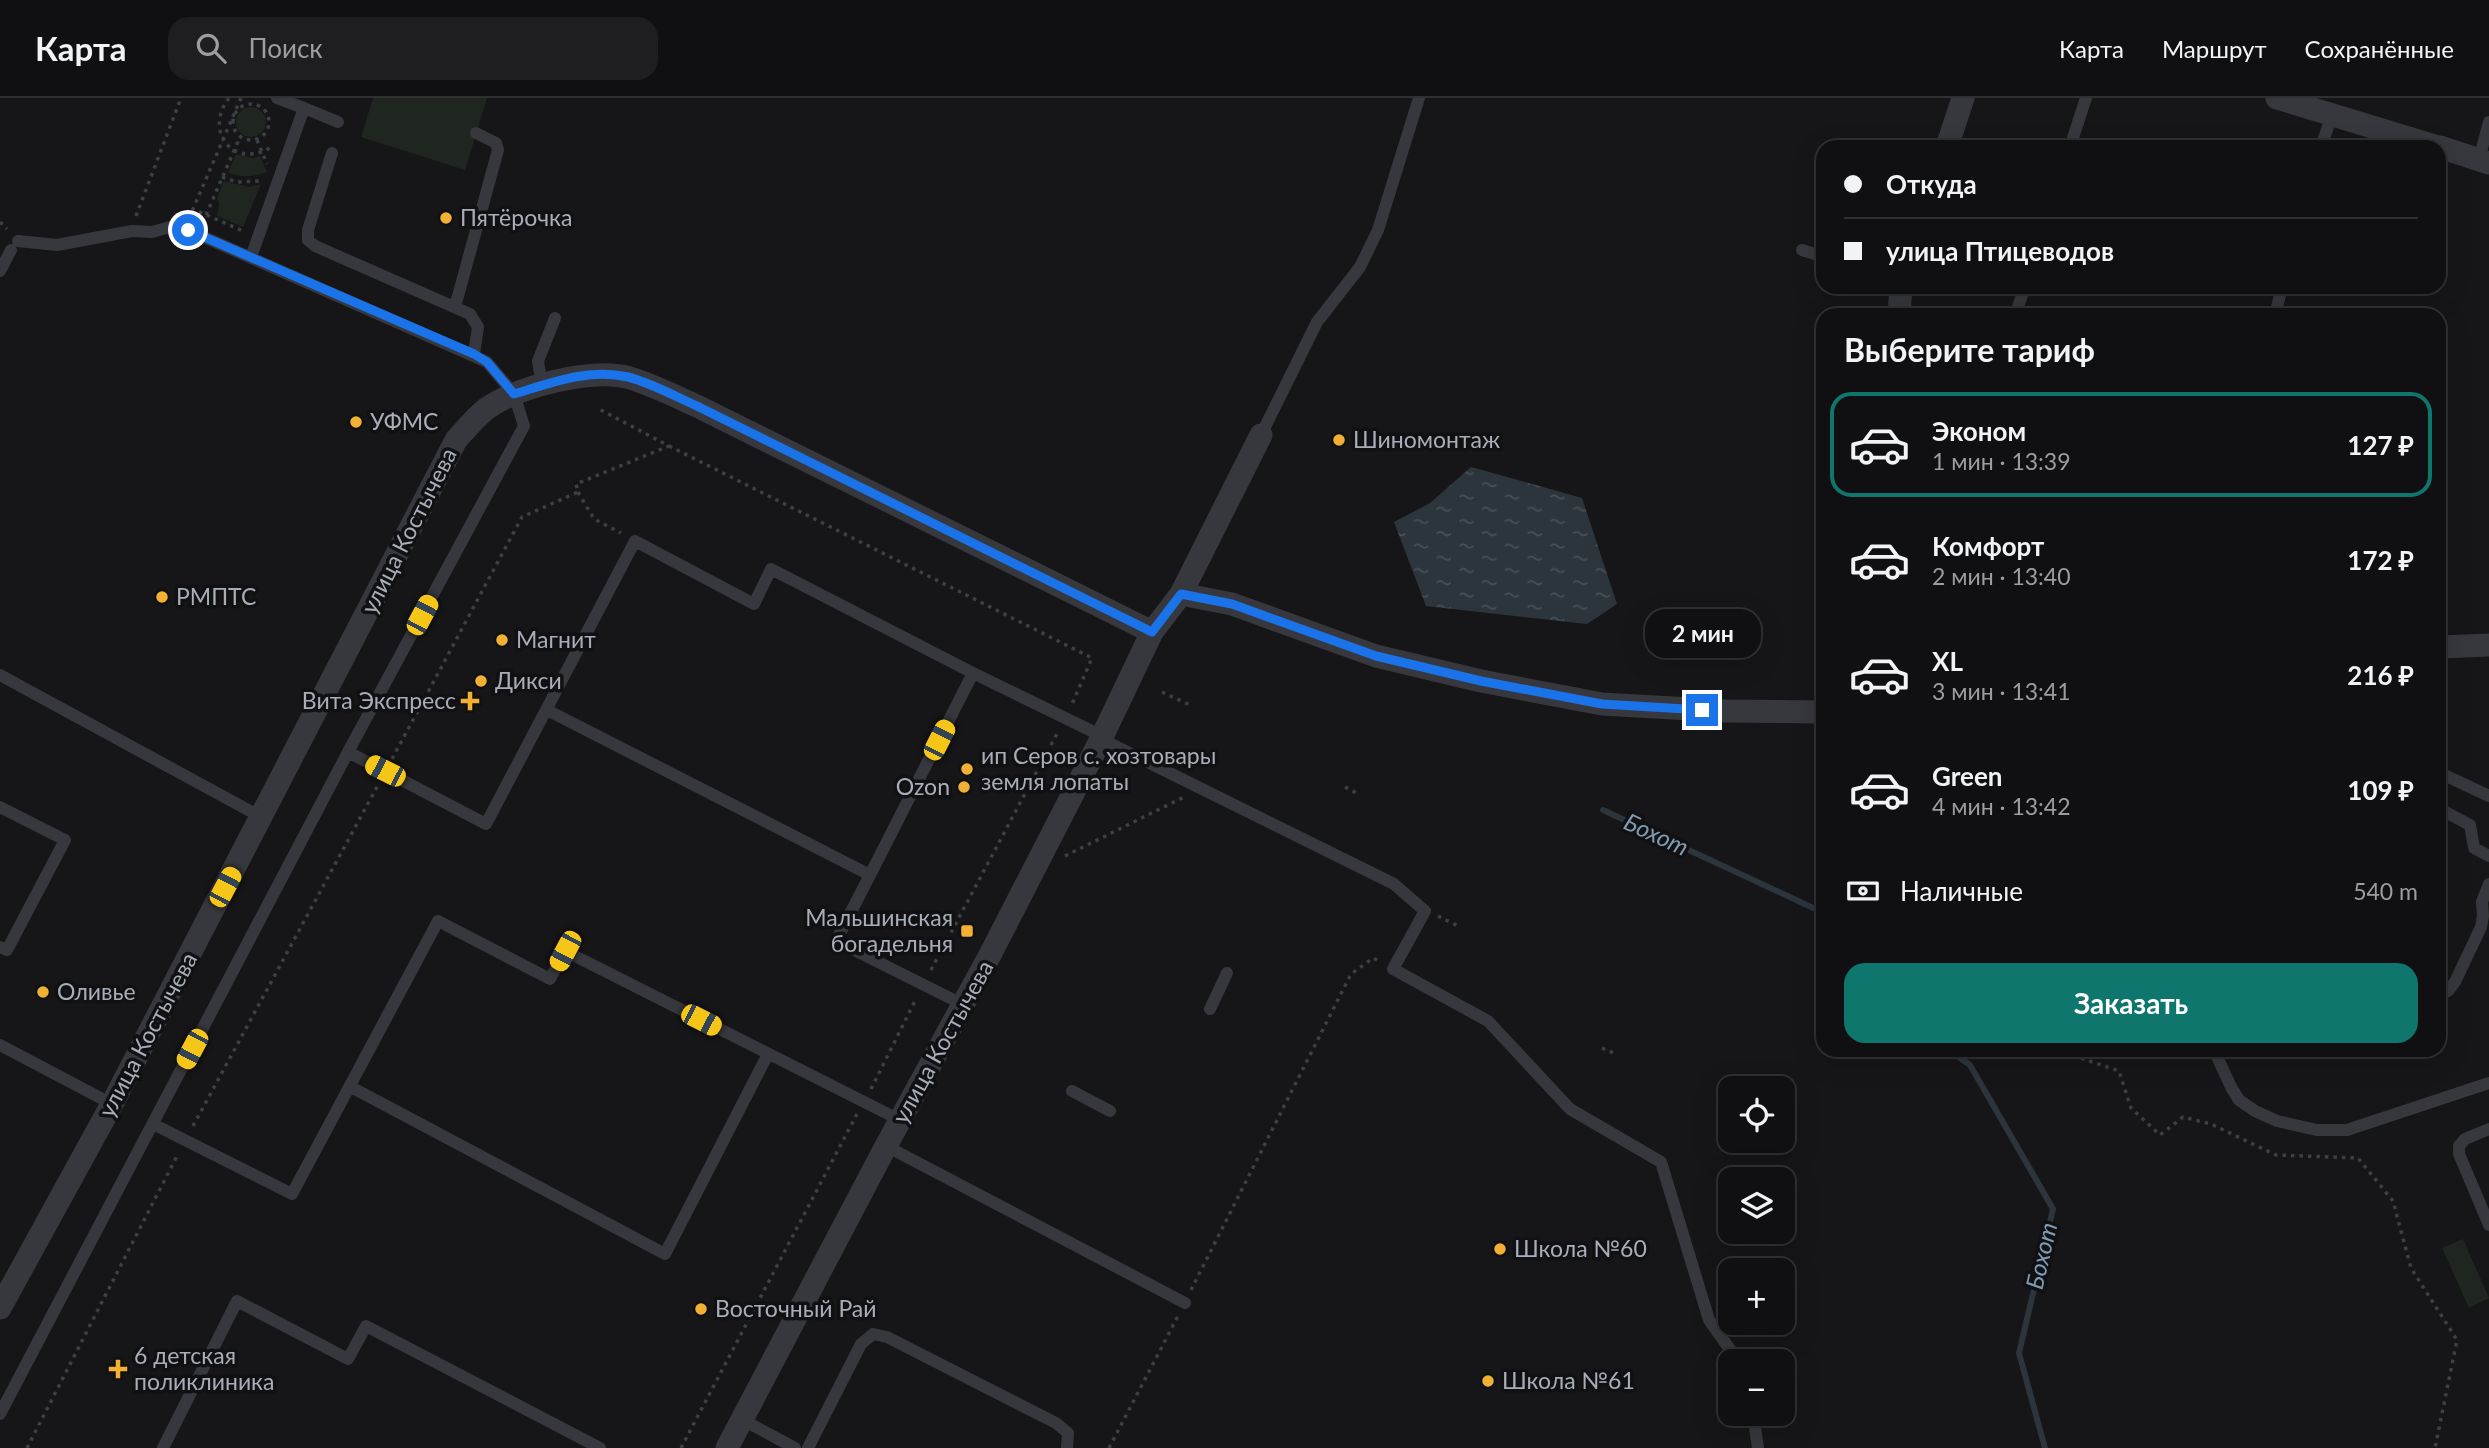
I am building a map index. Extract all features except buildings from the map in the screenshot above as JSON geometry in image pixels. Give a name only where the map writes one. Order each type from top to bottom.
[{"type":"street","points":[[1949,140],[1963,98]]},
{"type":"street","points":[[2277,98],[2416,140]]},
{"type":"street","points":[[2446,149],[2484,161]]},
{"type":"street","name":"улица Костычева","points":[[0,1308],[112,1104],[456,440],[485,410],[514,394],[571,377],[599,374],[629,377],[699,407],[1152,632]]},
{"type":"street","name":"улица Костычева","points":[[727,1448],[1032,872],[1102,737],[1152,632],[1181,594],[1261,435]]},
{"type":"street","points":[[1181,594],[1232,604],[1376,656],[1481,681],[1602,704],[1727,711],[1816,712]]},
{"type":"street","points":[[2446,647],[2489,645]]},
{"type":"lane","points":[[277,98],[338,122]]},
{"type":"lane","points":[[1261,435],[1317,322],[1360,267],[1378,230],[1419,98]]},
{"type":"lane","points":[[2072,140],[2086,98]]},
{"type":"lane","points":[[251,257],[303,108]]},
{"type":"lane","points":[[2323,140],[2332,115]]},
{"type":"lane","points":[[2484,161],[2489,122]]},
{"type":"lane","points":[[454,307],[498,150],[496,143],[476,133]]},
{"type":"lane","points":[[332,153],[308,230],[308,240],[315,246],[470,314],[478,327],[474,354]]},
{"type":"lane","points":[[0,271],[14,245],[57,245],[132,231],[152,232],[170,227],[188,230],[474,354],[487,362],[514,394],[524,426],[348,752],[0,1414]]},
{"type":"lane","points":[[1802,250],[1816,254]]},
{"type":"lane","points":[[542,386],[538,361],[555,318]]},
{"type":"lane","points":[[348,752],[486,824],[635,541],[754,604],[771,569],[1394,884],[1425,911],[1393,969],[1488,1021],[1570,1109],[1661,1162],[1709,1320],[1730,1349]]},
{"type":"lane","points":[[962,1004],[836,941],[973,673]]},
{"type":"lane","points":[[0,675],[261,817]]},
{"type":"lane","points":[[547,710],[870,875]]},
{"type":"lane","points":[[2446,776],[2489,796]]},
{"type":"lane","points":[[0,807],[65,840],[7,950],[0,947]]},
{"type":"lane","points":[[2446,812],[2470,825],[2474,848],[2489,856]]},
{"type":"lane","points":[[2446,992],[2455,982],[2481,927],[2482,902],[2489,884]]},
{"type":"lane","points":[[153,1124],[292,1195],[438,921],[550,979],[565,951],[900,1119]]},
{"type":"lane","points":[[1210,1009],[1227,974]]},
{"type":"lane","points":[[0,1045],[112,1104]]},
{"type":"lane","points":[[351,1087],[665,1254],[768,1054]]},
{"type":"lane","points":[[2217,1057],[2239,1100],[2277,1121],[2317,1130],[2347,1130],[2489,1083]]},
{"type":"lane","points":[[1072,1091],[1110,1111]]},
{"type":"lane","points":[[2489,1129],[2465,1139],[2459,1146],[2459,1154],[2489,1225]]},
{"type":"lane","points":[[886,1146],[1185,1303]]},
{"type":"lane","points":[[163,1448],[237,1301],[348,1359],[366,1326],[575,1442],[600,1448]]},
{"type":"lane","points":[[808,1448],[861,1344],[873,1334],[887,1337],[1056,1423],[1068,1433],[1067,1448]]},
{"type":"lane","points":[[743,1420],[795,1448]]},
{"type":"lane","points":[[1755,1426],[1758,1448]]},
{"type":"path","points":[[132,231],[140,202],[181,98]]},
{"type":"path","points":[[229,98],[221,109],[218,123],[223,139],[234,150],[244,155],[262,153],[277,142]]},
{"type":"path","points":[[241,98],[193,209],[247,233],[246,235]]},
{"type":"path","points":[[246,104],[262,107],[270,122],[267,131],[257,140],[247,141],[234,131],[234,115],[246,104]]},
{"type":"path","points":[[267,131],[274,134]]},
{"type":"path","points":[[206,215],[240,137]]},
{"type":"path","points":[[257,140],[270,171]]},
{"type":"path","points":[[222,177],[237,182],[266,180]]},
{"type":"path","points":[[599,409],[669,446],[576,484],[594,519],[635,541]]},
{"type":"path","points":[[27,1448],[186,1140],[522,517],[578,492]]},
{"type":"path","points":[[1162,692],[1190,705]]},
{"type":"path","points":[[1345,787],[1360,795]]},
{"type":"path","points":[[1032,872],[1203,788]]},
{"type":"path","points":[[1110,1448],[1352,974],[1373,958],[1393,969]]},
{"type":"path","points":[[1602,1048],[1616,1054]]},
{"type":"path","points":[[2078,1057],[2119,1071],[2131,1108],[2160,1135],[2183,1117],[2211,1124],[2276,1155],[2358,1158],[2393,1201],[2411,1268],[2457,1340],[2435,1448]]},
{"type":"shaded area","points":[[373,98],[487,98],[465,170],[361,137]]},
{"type":"shaded area","points":[[251,107],[262,111],[266,122],[262,133],[251,137],[240,133],[236,122],[240,111]]},
{"type":"shaded area","points":[[236,154],[253,158],[260,156],[267,172],[247,176],[228,173]]},
{"type":"shaded area","points":[[224,181],[250,187],[261,184],[243,227],[217,216],[217,198]]},
{"type":"shaded area","points":[[2463,1239],[2489,1298],[2469,1308],[2442,1248]]},
{"type":"water","points":[[1471,467],[1582,498],[1617,604],[1587,624],[1426,606],[1394,522],[1430,503]]},
{"type":"waterway","name":"Бохот","points":[[1603,810],[1816,909]]},
{"type":"waterway","name":"Бохот","points":[[1959,1057],[1970,1065],[2053,1209],[2019,1353],[2045,1448]]},
{"type":"place","name":"Пятёрочка","points":[[446,218]]},
{"type":"place","name":"УФМС","points":[[356,422]]},
{"type":"place","name":"Шиномонтаж","points":[[1339,440]]},
{"type":"place","name":"РМПТС","points":[[162,597]]},
{"type":"place","name":"Магнит","points":[[502,640]]},
{"type":"place","name":"Дикси","points":[[481,681]]},
{"type":"place","name":"Вита Экспресс","points":[[470,701]]},
{"type":"place","name":"ип Серов с. хозтовары земля лопаты","points":[[967,769]]},
{"type":"place","name":"Ozon","points":[[964,787]]},
{"type":"place","name":"Мальшинская богадельня","points":[[967,931]]},
{"type":"place","name":"Оливье","points":[[43,992]]},
{"type":"place","name":"Школа №60","points":[[1500,1249]]},
{"type":"place","name":"Восточный Рай","points":[[701,1309]]},
{"type":"place","name":"6 детская поликлиника","points":[[118,1369]]},
{"type":"place","name":"Школа №61","points":[[1488,1381]]},
{"type":"route","points":[[188,230],[474,354],[497,371],[514,394],[571,377],[599,374],[629,377],[699,407],[1152,632],[1181,594],[1232,604],[1376,656],[1481,681],[1602,704],[1702,710]]}]
